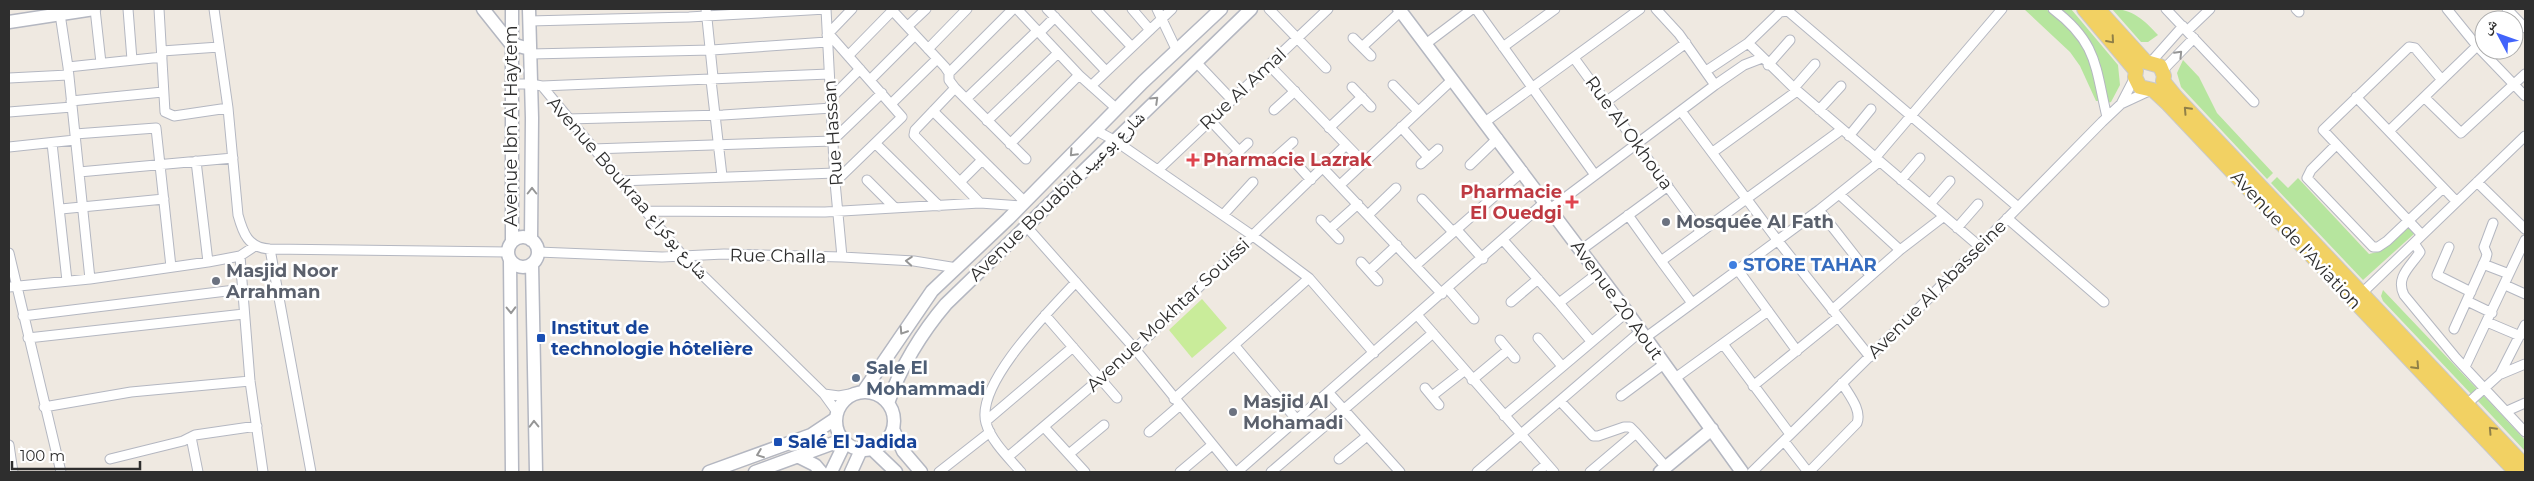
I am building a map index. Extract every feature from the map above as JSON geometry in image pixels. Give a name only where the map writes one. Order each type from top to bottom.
[{"type":"main road","name":"Avenue de l'Aviation","points":[[2084,9],[2142,68]]},
{"type":"main road","name":"Avenue de l'Aviation","points":[[2098,9],[2142,68],[2140,87],[2157,83]]},
{"type":"main road","name":"Avenue de l'Aviation","points":[[2142,68],[2156,63],[2157,83],[2516,472]]},
{"type":"main road","name":"Avenue de l'Aviation","points":[[2157,83],[2525,466]]},
{"type":"street","points":[[9,22],[94,9],[101,63]]},
{"type":"street","points":[[128,9],[132,60]]},
{"type":"street","points":[[159,9],[165,112],[169,115],[228,108]]},
{"type":"street","points":[[214,9],[228,108],[238,215],[242,232],[255,246],[270,249],[510,252],[523,237],[531,240],[538,252],[532,264],[536,472]]},
{"type":"street","points":[[483,9],[510,44],[530,51],[712,50],[827,37],[852,9]]},
{"type":"street","points":[[529,15],[826,9]]},
{"type":"street","name":"Rue Hassan","points":[[826,9],[835,177],[842,257]]},
{"type":"street","points":[[908,26],[926,9]]},
{"type":"street","points":[[928,48],[968,9]]},
{"type":"street","points":[[949,73],[1015,9],[1091,86],[1117,109]]},
{"type":"street","points":[[1096,9],[1132,47]]},
{"type":"street","points":[[1132,9],[1150,30]]},
{"type":"street","points":[[1157,9],[1176,50]]},
{"type":"street","points":[[1091,86],[1172,9]]},
{"type":"street","name":"Avenue Bouabid شارع بوعبيد","points":[[859,392],[927,297],[1023,204],[1176,50],[1221,9]]},
{"type":"street","name":"Avenue Bouabid شارع بوعبيد","points":[[888,403],[894,385],[935,317],[1114,140],[1251,9]]},
{"type":"street","points":[[1269,9],[1326,68]]},
{"type":"street","name":"Rue Al Amal","points":[[1158,170],[1328,9]]},
{"type":"street","points":[[1426,43],[1472,9]]},
{"type":"street","points":[[1476,9],[1595,175]]},
{"type":"street","points":[[1503,47],[1555,9]]},
{"type":"street","points":[[1485,122],[1640,9]]},
{"type":"street","points":[[1656,9],[1686,43],[1715,85]]},
{"type":"street","points":[[1477,472],[1560,401],[1643,334],[1692,303],[1840,195],[1877,160],[2002,9]]},
{"type":"street","points":[[2053,9],[2078,30],[2090,48],[2107,117]]},
{"type":"street","points":[[2166,9],[2254,102]]},
{"type":"street","name":"Avenue Al Abasseine","points":[[2121,104],[2142,68],[2185,28],[2210,9]]},
{"type":"street","points":[[2447,9],[2474,42]]},
{"type":"street","points":[[2507,9],[2525,28]]},
{"type":"street","points":[[493,21],[500,21],[512,10]]},
{"type":"street","name":"Avenue Ibn Al Haytem","points":[[512,10],[510,44],[512,472]]},
{"type":"street","points":[[848,56],[892,10],[949,73],[949,80],[956,88],[1026,158]]},
{"type":"street","points":[[1362,47],[1400,10]]},
{"type":"street","name":"Avenue 20 Aout","points":[[1400,10],[1627,312],[1712,429],[1738,471]]},
{"type":"street","points":[[1706,71],[1748,44],[1780,12],[1788,11],[2018,207]]},
{"type":"street","points":[[706,12],[712,50],[713,77],[711,80],[722,176]]},
{"type":"street","points":[[966,99],[1038,32],[1053,12],[1106,71]]},
{"type":"street","points":[[60,14],[72,104],[90,279]]},
{"type":"street","name":"Avenue Ibn Al Haytem","points":[[529,15],[530,51],[536,85],[531,240]]},
{"type":"street","points":[[870,80],[915,35]]},
{"type":"street","points":[[619,181],[722,176],[835,177],[876,144],[902,119],[901,114],[892,103],[848,56],[827,37]]},
{"type":"street","points":[[1353,38],[1371,56]]},
{"type":"street","points":[[2157,83],[2194,38]]},
{"type":"street","points":[[1026,226],[1134,348],[1236,472],[1504,240],[1715,85],[1744,66],[1765,62],[1790,40]]},
{"type":"street","points":[[1607,101],[1686,43]]},
{"type":"street","points":[[1748,44],[1765,62],[1845,133],[1943,217],[1980,246]]},
{"type":"street","points":[[2422,235],[2323,129],[2410,46],[2415,48],[2442,80]]},
{"type":"street","points":[[9,78],[68,71],[101,63],[219,47]]},
{"type":"street","points":[[2389,131],[2474,49]]},
{"type":"street","points":[[987,121],[1058,53]]},
{"type":"street","name":"Rue Al Okhoua","points":[[1574,58],[1701,232]]},
{"type":"street","points":[[892,103],[937,59]]},
{"type":"street","points":[[2491,60],[2525,96]]},
{"type":"street","points":[[1196,62],[1232,100]]},
{"type":"street","points":[[1270,64],[1364,163]]},
{"type":"street","points":[[1713,152],[1796,90],[1815,64]]},
{"type":"street","points":[[831,98],[860,69]]},
{"type":"street","points":[[536,85],[711,80],[829,74]]},
{"type":"street","points":[[2425,98],[2462,133],[2525,74]]},
{"type":"street","points":[[1010,144],[1080,75]]},
{"type":"street","points":[[1340,185],[1453,79]]},
{"type":"street","name":"Avenue Al Abasseine","points":[[1752,472],[1870,357],[2107,117],[2121,104],[2157,83]]},
{"type":"street","name":"Avenue Boukraa شارع بوكراع","points":[[511,84],[536,85],[568,119],[682,256],[824,394],[836,416]]},
{"type":"street","points":[[1393,85],[1418,111]]},
{"type":"street","points":[[1819,110],[1841,86]]},
{"type":"street","points":[[956,88],[915,130],[914,135],[980,203]]},
{"type":"street","points":[[1352,88],[1371,106]]},
{"type":"street","points":[[1274,110],[1295,91]]},
{"type":"street","points":[[9,112],[163,92]]},
{"type":"street","points":[[592,149],[833,141],[882,93]]},
{"type":"street","points":[[2356,97],[2456,202]]},
{"type":"street","points":[[1329,128],[1362,98]]},
{"type":"street","points":[[568,119],[714,115],[832,108]]},
{"type":"street","points":[[1682,110],[1778,241],[1870,357]]},
{"type":"street","points":[[1661,261],[1845,133],[1871,110]]},
{"type":"street","points":[[933,112],[1023,204]]},
{"type":"street","points":[[1210,120],[1235,154],[1248,142]]},
{"type":"street","points":[[9,147],[52,143],[75,137],[154,126],[156,129],[171,267]]},
{"type":"street","points":[[1401,127],[1428,157]]},
{"type":"street","points":[[1095,130],[1114,140],[1158,170],[1253,236],[1309,278],[1374,353]]},
{"type":"street","points":[[2361,294],[2525,136]]},
{"type":"street","points":[[1470,165],[1498,138]]},
{"type":"street","points":[[1275,158],[1293,142]]},
{"type":"street","points":[[52,143],[61,209],[67,281]]},
{"type":"street","points":[[876,144],[939,206]]},
{"type":"street","points":[[2336,145],[2307,176],[2320,193],[2373,247],[2380,246],[2443,188]]},
{"type":"street","name":"Avenue Mokhtar Souissi","points":[[1008,456],[1101,379],[1346,146]]},
{"type":"street","points":[[1421,164],[1438,149]]},
{"type":"street","points":[[1284,150],[1311,180]]},
{"type":"street","points":[[79,172],[233,158]]},
{"type":"street","points":[[1901,180],[1920,158]]},
{"type":"street","points":[[960,182],[982,160]]},
{"type":"street","points":[[196,161],[208,262]]},
{"type":"street","points":[[1324,168],[1416,266],[1474,319]]},
{"type":"street","points":[[1416,266],[1522,171]]},
{"type":"street","points":[[867,180],[895,208]]},
{"type":"street","points":[[1930,204],[1950,181]]},
{"type":"street","points":[[1223,215],[1253,182]]},
{"type":"street","points":[[2477,182],[2525,229]]},
{"type":"street","points":[[1580,250],[1668,186]]},
{"type":"street","points":[[1368,215],[1395,187]]},
{"type":"street","points":[[1840,195],[1900,250]]},
{"type":"street","points":[[61,209],[164,199]]},
{"type":"street","points":[[1422,199],[1483,259]]},
{"type":"street","points":[[645,211],[839,211],[980,203],[1023,204]]},
{"type":"street","points":[[1330,229],[1358,204]]},
{"type":"street","points":[[1957,228],[1978,204]]},
{"type":"street","points":[[1820,210],[1870,275]]},
{"type":"street","points":[[1628,215],[1692,303]]},
{"type":"street","points":[[1753,386],[1797,351],[1835,314],[1870,275],[1943,217]]},
{"type":"street","points":[[2007,218],[2104,302]]},
{"type":"street","points":[[1321,220],[1339,239]]},
{"type":"street","points":[[2454,329],[2487,254],[2484,247],[2493,223]]},
{"type":"street","points":[[1504,240],[1591,341]]},
{"type":"street","points":[[2465,367],[2525,240]]},
{"type":"street","points":[[2414,243],[2420,252],[2402,278],[2402,290],[2465,367],[2525,432]]},
{"type":"street","points":[[1369,271],[1397,245]]},
{"type":"street","points":[[13,286],[90,279],[208,262],[240,256],[255,246]]},
{"type":"street","points":[[2449,247],[2437,275],[2471,292]]},
{"type":"street","points":[[270,249],[311,472]]},
{"type":"street","points":[[510,252],[520,267],[532,264]]},
{"type":"street","name":"Rue Challa","points":[[538,252],[682,256],[763,255],[842,257],[914,261],[957,268]]},
{"type":"street","points":[[9,253],[13,286],[23,316],[61,472]]},
{"type":"street","points":[[240,256],[250,381],[263,472]]},
{"type":"street","points":[[1361,262],[1378,281]]},
{"type":"street","points":[[2483,264],[2510,274]]},
{"type":"street","points":[[1738,270],[1797,351]]},
{"type":"street","points":[[1558,303],[1598,274]]},
{"type":"street","points":[[1149,432],[1235,346],[1309,278]]},
{"type":"street","points":[[1511,302],[1538,279]]},
{"type":"street","points":[[1021,472],[990,432],[986,421],[986,400],[994,382],[1045,315],[1076,282]]},
{"type":"street","points":[[2505,285],[2525,294]]},
{"type":"street","points":[[23,316],[243,289]]},
{"type":"street","points":[[2467,301],[2492,313]]},
{"type":"street","points":[[1674,379],[1768,311]]},
{"type":"street","points":[[1504,416],[1627,312]]},
{"type":"street","points":[[28,338],[244,314]]},
{"type":"street","points":[[1045,315],[1117,398]]},
{"type":"street","points":[[1418,316],[1554,472]]},
{"type":"street","points":[[2487,322],[2520,336]]},
{"type":"street","points":[[2500,374],[2525,325]]},
{"type":"street","points":[[1278,470],[1433,333]]},
{"type":"street","points":[[1538,338],[1562,366]]},
{"type":"street","points":[[1500,340],[1515,358]]},
{"type":"street","points":[[1723,344],[1809,472],[1857,424],[1858,414],[1842,383]]},
{"type":"street","points":[[1235,346],[1298,420]]},
{"type":"street","points":[[986,421],[1073,347]]},
{"type":"street","points":[[1472,380],[1508,350]]},
{"type":"street","points":[[1621,396],[1664,364]]},
{"type":"street","points":[[2467,404],[2500,374],[2525,364]]},
{"type":"street","points":[[1432,396],[1464,371]]},
{"type":"street","points":[[44,407],[123,394],[250,381]]},
{"type":"street","points":[[1425,388],[1439,405]]},
{"type":"street","points":[[709,472],[811,435],[836,416],[843,402],[859,392]]},
{"type":"street","points":[[824,394],[838,396],[859,392],[877,394],[888,403],[894,415],[893,429],[889,438],[867,450],[851,472]]},
{"type":"street","points":[[1328,392],[1400,472]]},
{"type":"street","points":[[1560,401],[1593,436],[1630,427],[1663,470],[1712,429]]},
{"type":"street","points":[[2507,411],[2525,403]]},
{"type":"street","points":[[836,416],[838,434],[843,442]]},
{"type":"street","points":[[1069,454],[1104,425]]},
{"type":"street","points":[[110,459],[191,436],[257,426]]},
{"type":"street","points":[[1044,427],[1085,472]]},
{"type":"street","points":[[893,429],[903,451],[921,472]]},
{"type":"street","points":[[939,472],[990,432]]},
{"type":"street","points":[[1590,472],[1636,433]]},
{"type":"street","points":[[191,436],[198,472]]},
{"type":"street","points":[[1339,459],[1367,436]]},
{"type":"street","points":[[831,472],[843,442]]},
{"type":"street","points":[[755,472],[843,442],[867,450],[896,472]]},
{"type":"street","points":[[9,445],[11,467]]},
{"type":"street","points":[[1180,472],[1212,445]]},
{"type":"street","points":[[799,457],[815,465],[821,472]]},
{"type":"street","points":[[1537,472],[1546,464]]},
{"type":"green space","points":[[2024,9],[2045,9],[2060,17],[2070,26],[2085,48],[2099,101],[2096,101],[2080,66],[2070,52]]},
{"type":"green space","points":[[2058,9],[2071,9],[2118,65],[2120,85],[2111,102],[2108,103],[2101,73],[2088,41],[2081,31]]},
{"type":"green space","points":[[2112,9],[2126,11],[2138,16],[2158,35],[2148,42],[2141,42]]},
{"type":"green space","points":[[2183,60],[2199,77],[2217,113],[2273,173],[2267,179],[2181,87],[2177,73]]},
{"type":"green space","points":[[2277,177],[2288,188],[2298,178],[2369,254],[2381,251],[2408,226],[2415,233],[2363,280],[2271,183]]},
{"type":"green space","points":[[2383,290],[2478,390],[2472,395],[2383,301],[2381,296]]},
{"type":"green space","points":[[1202,299],[1227,328],[1192,358],[1169,330]]},
{"type":"green space","points":[[2483,395],[2525,440],[2525,451],[2478,401]]},
{"type":"place","name":"Pharmacie Lazrak","points":[[1193,160]]},
{"type":"place","name":"Pharmacie El Ouedgi","points":[[1572,202]]},
{"type":"place","name":"Mosquée Al Fath","points":[[1666,222]]},
{"type":"place","name":"STORE TAHAR","points":[[1733,265]]},
{"type":"place","name":"Masjid Noor Arrahman","points":[[216,281]]},
{"type":"place","name":"Institut de technologie hôtelière","points":[[541,338]]},
{"type":"place","name":"Sale El Mohammadi","points":[[856,378]]},
{"type":"place","name":"Masjid Al Mohamadi","points":[[1233,412]]},
{"type":"place","name":"Salé El Jadida","points":[[778,442]]}]
